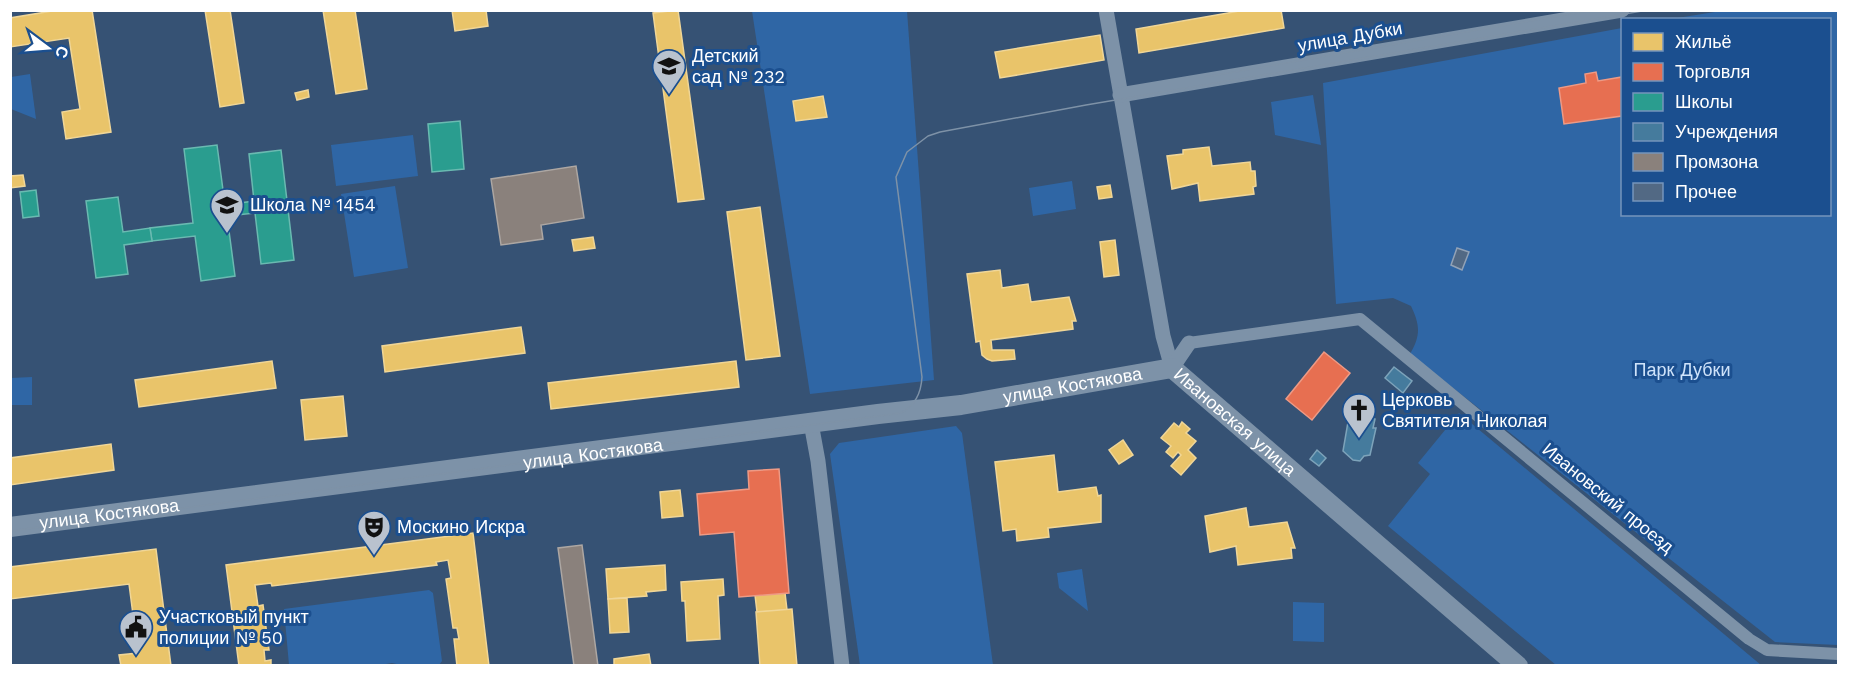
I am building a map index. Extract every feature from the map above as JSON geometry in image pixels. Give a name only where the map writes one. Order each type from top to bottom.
[{"type":"street","name":"Ивановская улица","points":[[1106,10],[1163,336],[1172,368],[1518,666]]},
{"type":"street","name":"улица Дубки","points":[[1120,95],[1622,10]]},
{"type":"street","name":"Ивановский проезд","points":[[1172,368],[1189,343],[1360,319],[1749,639],[1767,650],[1839,654]]},
{"type":"street","name":"улица Костякова","points":[[10,527],[961,405],[1172,368]]},
{"type":"street","points":[[811,423],[818,461],[842,666]]},
{"type":"green space","points":[[752,11],[907,11],[934,380],[810,394]]},
{"type":"green space","name":"Парк Дубки","points":[[1721,11],[1838,11],[1838,645],[1775,642],[1410,354],[1418,335],[1416,319],[1411,306],[1393,298],[1336,304],[1323,83],[1621,28],[1621,216],[1831,216],[1831,18],[1677,18]]},
{"type":"green space","points":[[30,74],[36,119],[11,109],[11,77]]},
{"type":"green space","points":[[1313,95],[1321,145],[1275,135],[1271,102]]},
{"type":"green space","points":[[413,135],[418,176],[336,186],[331,145]]},
{"type":"green space","points":[[1072,181],[1076,209],[1033,216],[1029,188]]},
{"type":"green space","points":[[395,186],[408,268],[354,277],[341,194]]},
{"type":"green space","points":[[32,377],[32,405],[11,405],[11,378]]},
{"type":"green space","points":[[1459,413],[1761,665],[1556,665],[1388,526],[1430,474],[1418,463]]},
{"type":"green space","points":[[956,426],[962,433],[993,665],[860,665],[830,454],[839,443]]},
{"type":"green space","points":[[1082,569],[1088,611],[1059,588],[1057,573]]},
{"type":"green space","points":[[429,590],[433,593],[442,661],[439,665],[392,663],[374,666],[289,665],[284,609]]},
{"type":"green space","points":[[1293,602],[1324,603],[1324,642],[1293,641]]},
{"type":"building: Жильё","points":[[58,10],[92,10],[111,132],[66,139],[62,112],[80,109],[69,38],[10,47],[10,18]]},
{"type":"building: Жильё","points":[[205,10],[230,10],[244,103],[220,107]]},
{"type":"building: Жильё","points":[[323,10],[355,10],[367,89],[336,94]]},
{"type":"building: Жильё","points":[[452,10],[486,10],[488,26],[455,31]]},
{"type":"building: Жильё","points":[[678,10],[704,199],[678,202],[653,13]]},
{"type":"building: Жильё","points":[[1245,10],[1281,10],[1284,28],[1139,53],[1136,29]]},
{"type":"building: Жильё","points":[[1100,35],[1104,60],[1000,78],[995,52]]},
{"type":"building: Жильё","points":[[308,90],[309,97],[297,100],[295,93]]},
{"type":"building: Жильё","points":[[823,96],[827,117],[796,121],[793,101]]},
{"type":"building: Жильё","points":[[1209,147],[1212,166],[1250,162],[1251,171],[1255,171],[1254,194],[1200,201],[1198,183],[1172,189],[1167,156],[1183,154],[1183,150]]},
{"type":"building: Жильё","points":[[23,175],[25,186],[10,188],[10,176]]},
{"type":"building: Жильё","points":[[1110,185],[1112,197],[1099,199],[1097,187]]},
{"type":"building: Жильё","points":[[760,207],[780,356],[746,360],[727,212]]},
{"type":"building: Жильё","points":[[593,237],[595,248],[574,251],[572,240]]},
{"type":"building: Жильё","points":[[1115,240],[1119,275],[1104,277],[1100,242]]},
{"type":"building: Жильё","points":[[1000,270],[1002,288],[1028,284],[1031,302],[1069,297],[1076,321],[1072,321],[1073,329],[991,340],[992,350],[1014,350],[1015,359],[992,361],[982,355],[980,341],[976,342],[967,274]]},
{"type":"building: Жильё","points":[[521,327],[525,353],[385,372],[382,346]]},
{"type":"building: Жильё","points":[[272,361],[276,388],[139,407],[135,380]]},
{"type":"building: Жильё","points":[[736,361],[739,387],[551,409],[548,383]]},
{"type":"building: Жильё","points":[[343,396],[347,436],[305,440],[301,400]]},
{"type":"building: Жильё","points":[[1182,422],[1190,429],[1186,433],[1196,441],[1188,450],[1196,458],[1181,475],[1171,466],[1181,455],[1178,452],[1173,458],[1166,452],[1171,446],[1161,438],[1174,423],[1179,427]]},
{"type":"building: Жильё","points":[[1123,440],[1133,455],[1119,464],[1109,450]]},
{"type":"building: Жильё","points":[[111,444],[114,470],[10,485],[10,458]]},
{"type":"building: Жильё","points":[[1054,455],[1058,492],[1096,487],[1098,496],[1101,495],[1101,522],[1048,528],[1049,537],[1017,541],[1016,529],[1003,531],[995,462]]},
{"type":"building: Жильё","points":[[680,490],[683,516],[662,518],[660,492]]},
{"type":"building: Жильё","points":[[1246,508],[1249,527],[1287,522],[1295,548],[1291,548],[1292,558],[1238,565],[1236,546],[1210,552],[1205,516]]},
{"type":"building: Жильё","points":[[473,533],[489,666],[457,666],[454,639],[459,639],[457,628],[453,628],[446,579],[451,578],[448,560],[436,562],[437,565],[272,586],[271,583],[255,585],[258,606],[263,605],[269,650],[264,650],[265,661],[271,660],[271,666],[239,666],[226,565]]},
{"type":"building: Жильё","points":[[156,549],[171,666],[121,666],[119,655],[138,653],[129,584],[10,599],[10,567]]},
{"type":"building: Жильё","points":[[665,565],[666,590],[646,592],[647,596],[608,599],[606,569]]},
{"type":"building: Жильё","points":[[723,579],[724,595],[718,596],[720,639],[687,641],[685,601],[682,601],[681,582]]},
{"type":"building: Жильё","points":[[785,593],[787,610],[757,612],[755,595]]},
{"type":"building: Жильё","points":[[627,598],[629,632],[610,633],[608,599]]},
{"type":"building: Жильё","points":[[792,609],[797,666],[760,666],[756,612]]},
{"type":"building: Жильё","points":[[649,654],[651,666],[614,666],[614,659]]},
{"type":"building: Торговля","points":[[1596,72],[1598,81],[1621,77],[1621,116],[1564,124],[1559,88],[1586,83],[1585,74]]},
{"type":"building: Торговля","points":[[1324,352],[1350,373],[1312,420],[1286,399]]},
{"type":"building: Торговля","points":[[779,469],[789,593],[739,597],[734,532],[700,535],[697,494],[749,489],[748,471]]},
{"type":"building: Школы","points":[[460,121],[464,169],[432,172],[428,124]]},
{"type":"building: Школы","points":[[217,145],[225,205],[254,201],[249,154],[281,150],[294,260],[261,264],[255,213],[227,216],[235,276],[201,281],[195,236],[152,241],[150,228],[193,223],[184,149]]},
{"type":"building: Школы","points":[[36,190],[39,216],[23,218],[20,192]]},
{"type":"building: Школы","points":[[118,197],[123,232],[150,228],[152,241],[124,245],[128,274],[96,278],[86,201]]},
{"type":"building: Учреждения","points":[[1394,367],[1412,381],[1403,393],[1385,378]]},
{"type":"building: Учреждения","name":"Церковь Святителя Николая","points":[[1361,411],[1368,412],[1367,417],[1375,419],[1373,428],[1376,428],[1370,455],[1364,456],[1360,461],[1353,460],[1343,451],[1348,422],[1352,422],[1352,417],[1359,417]]},
{"type":"building: Учреждения","points":[[1317,450],[1326,458],[1319,466],[1310,459]]},
{"type":"building: Промзона","points":[[576,166],[584,218],[541,225],[543,239],[501,245],[491,179]]},
{"type":"building: Промзона","points":[[582,545],[598,666],[574,666],[558,548]]},
{"type":"building: Прочее","points":[[1457,248],[1469,252],[1462,270],[1451,265]]},
{"type":"tram line","points":[[1205,77],[1593,10]]},
{"type":"tram line","points":[[10,531],[901,413],[916,398],[922,377],[896,177],[907,152],[928,136],[1086,105],[1648,10]]},
{"type":"place","name":"Детский сад № 232","points":[[669,95]]},
{"type":"place","name":"Школа № 1454","points":[[227,234]]},
{"type":"place","name":"Церковь Святителя Николая","points":[[1359,439]]},
{"type":"place","name":"Москино Искра","points":[[374,556]]},
{"type":"place","name":"Участковый пункт полиции № 50","points":[[136,656]]}]
